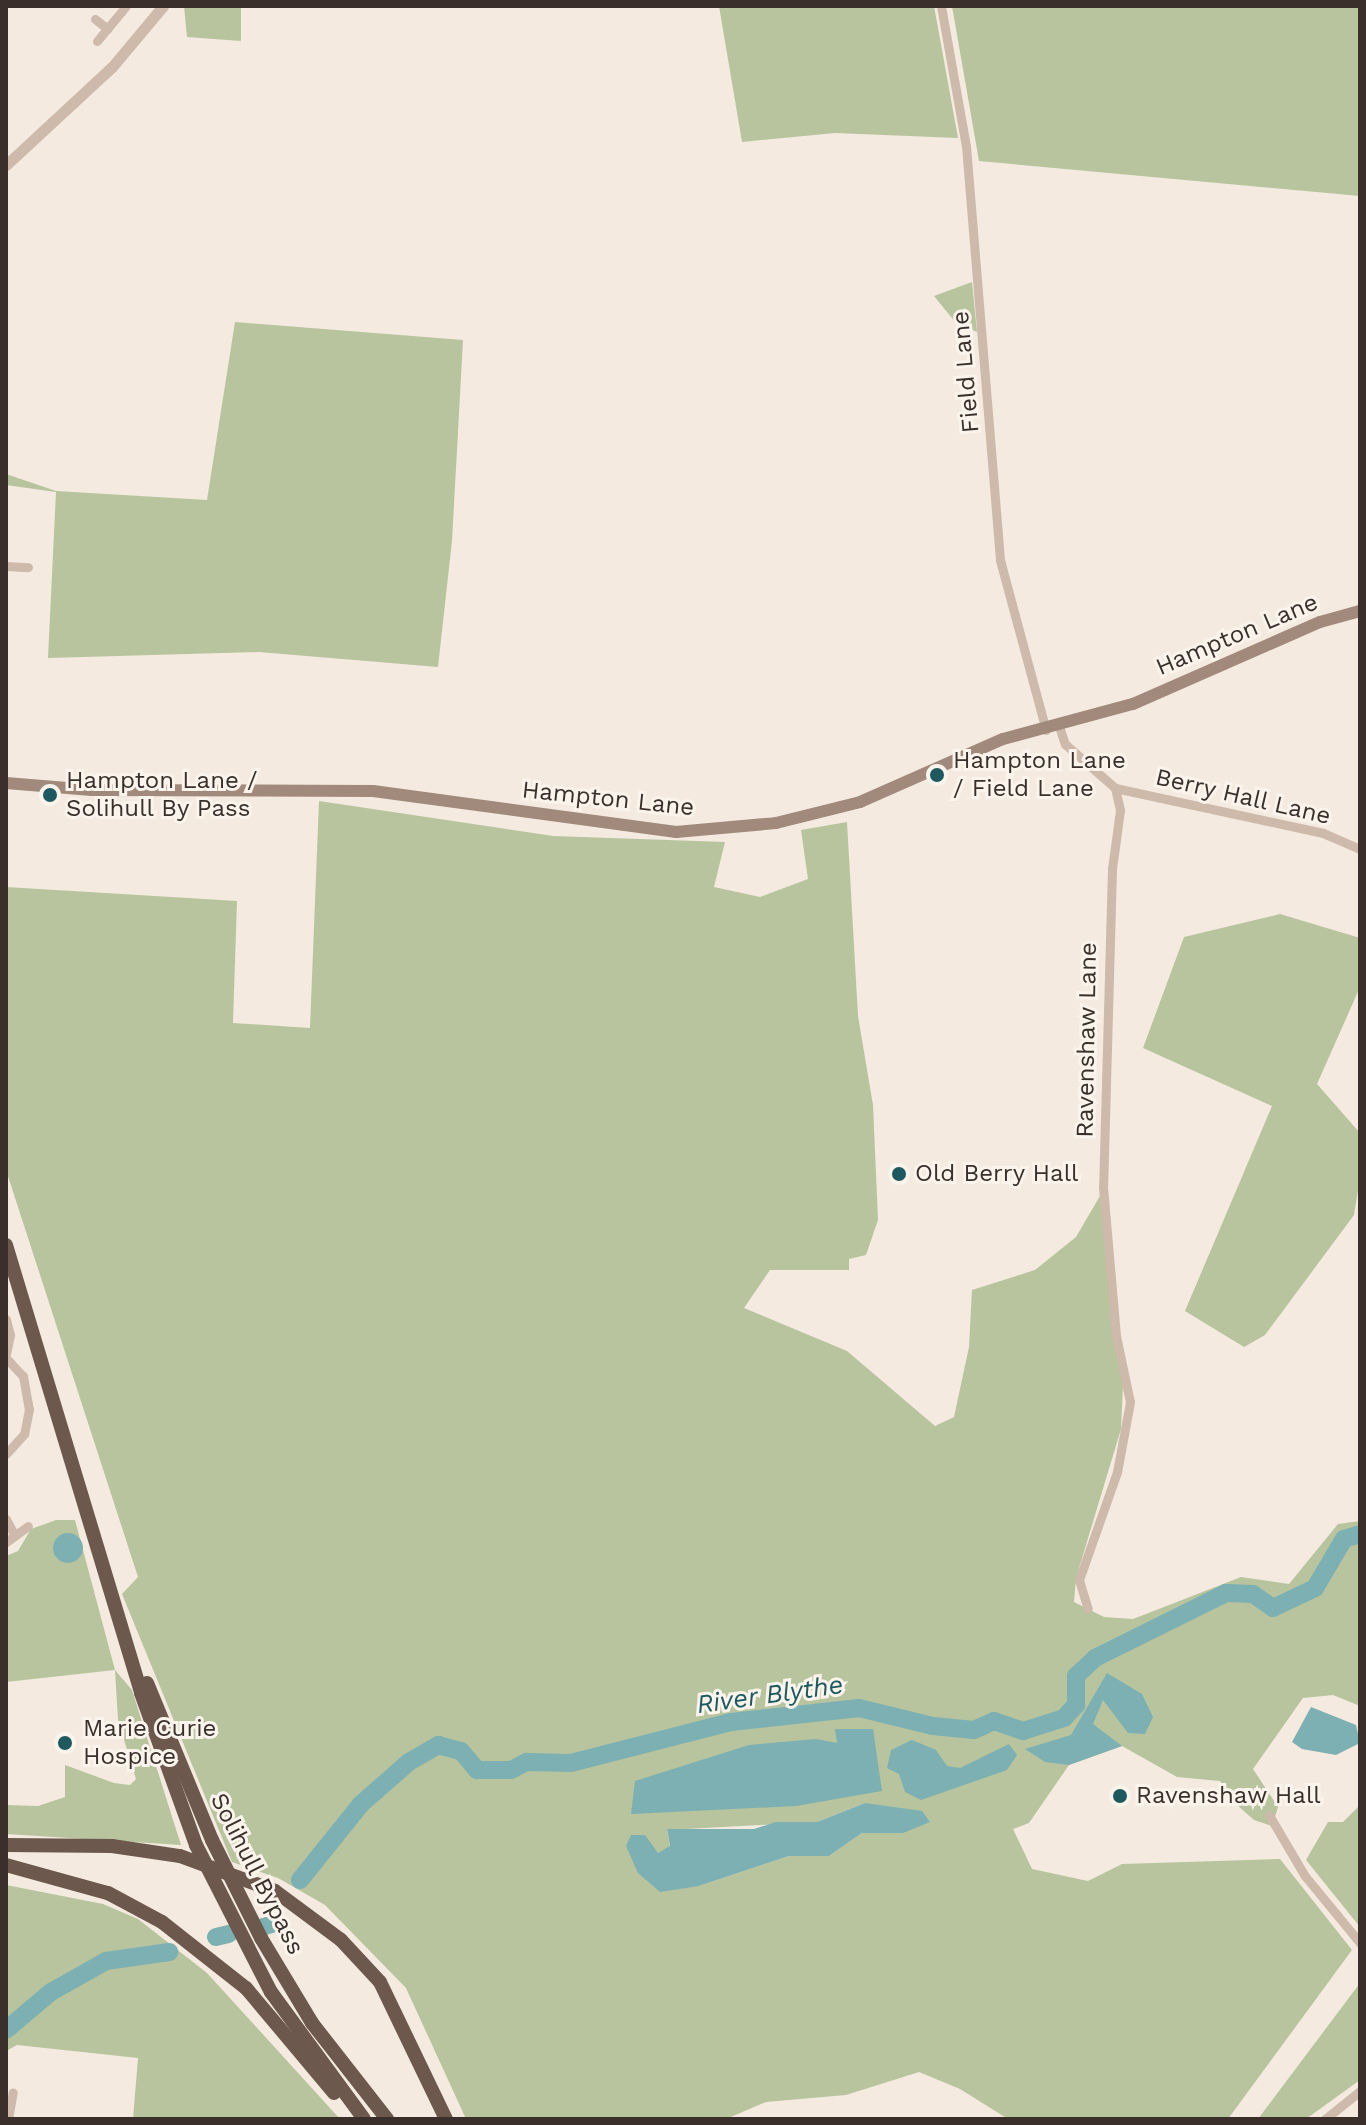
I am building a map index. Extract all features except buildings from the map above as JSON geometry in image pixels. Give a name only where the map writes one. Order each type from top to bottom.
[{"type":"highway","name":"Solihull Bypass","points":[[6,1245],[169,1777],[223,1902],[271,1992],[363,2119]]},
{"type":"highway","name":"Solihull Bypass","points":[[123,1627],[212,1840],[261,1938],[312,2023],[387,2119]]},
{"type":"highway","points":[[6,1845],[112,1846],[180,1856],[275,1891],[341,1940],[380,1982],[446,2119]]},
{"type":"highway","points":[[6,1865],[108,1893],[162,1922],[246,1988],[316,2076],[363,2119]]},
{"type":"main road","name":"Hampton Lane","points":[[6,783],[92,790],[363,790],[644,829],[710,831],[817,815],[1003,739],[1133,704],[1320,622],[1360,611]]},
{"type":"street","points":[[97,41],[126,6]]},
{"type":"street","points":[[6,165],[112,67],[163,6]]},
{"type":"street","name":"Field Lane","points":[[941,6],[966,146],[1000,560],[1052,728]]},
{"type":"street","points":[[95,19],[108,29]]},
{"type":"street","points":[[6,566],[28,567]]},
{"type":"street","points":[[1052,728],[1074,754],[1115,788]]},
{"type":"street","name":"Berry Hall Lane","points":[[1115,788],[1323,833],[1360,849]]},
{"type":"street","name":"Ravenshaw Lane","points":[[1088,1609],[1079,1580],[1117,1472],[1130,1402],[1116,1336],[1103,1187],[1112,869],[1120,810],[1115,788]]},
{"type":"street","points":[[6,1319],[10,1335],[6,1356],[23,1376],[29,1409],[24,1434],[6,1454]]},
{"type":"street","points":[[6,1519],[15,1536]]},
{"type":"street","points":[[6,1542],[28,1526]]},
{"type":"street","points":[[1269,1815],[1305,1876],[1360,1943]]},
{"type":"street","points":[[1325,2119],[1360,2091]]},
{"type":"street","points":[[8,2119],[13,2092]]},
{"type":"green space","points":[[184,6],[241,6],[241,41],[187,37]]},
{"type":"green space","points":[[719,6],[934,6],[958,138],[835,133],[742,142]]},
{"type":"green space","points":[[952,6],[1360,6],[1360,196],[979,161]]},
{"type":"green space","points":[[972,282],[977,332],[956,323],[934,296]]},
{"type":"green space","points":[[235,322],[463,340],[452,541],[438,667],[259,652],[48,658],[56,492],[6,485],[6,474],[56,491],[207,500]]},
{"type":"green space","points":[[319,801],[553,836],[725,842],[714,887],[760,897],[808,879],[801,830],[847,822],[858,1016],[873,1105],[878,1220],[866,1255],[849,1259],[849,1270],[770,1270],[744,1308],[847,1351],[935,1426],[954,1417],[969,1347],[972,1290],[1035,1270],[1076,1237],[1100,1196],[1123,1386],[1121,1429],[1076,1578],[1074,1602],[1104,1617],[1133,1619],[1241,1577],[1289,1584],[1338,1524],[1360,1521],[1360,1706],[1333,1695],[1303,1698],[1253,1769],[1278,1807],[1272,1826],[1254,1820],[1237,1805],[1220,1781],[1177,1777],[1122,1746],[1069,1765],[1029,1823],[1013,1829],[1032,1869],[1088,1881],[1122,1864],[1280,1859],[1352,1950],[1228,2119],[1008,2119],[960,2089],[919,2072],[846,2095],[766,2102],[726,2119],[466,2119],[406,1988],[325,1905],[278,1878],[232,1862],[122,1594],[138,1577],[6,1170],[6,887],[237,901],[233,1023],[310,1028]],"holes":[[[865,1803],[903,1833],[862,1833],[829,1856],[789,1856],[699,1886],[631,1835],[658,1853],[670,1847],[667,1830],[817,1822]]]},
{"type":"green space","points":[[1280,914],[1360,938],[1360,987],[1317,1084],[1360,1133],[1360,1178],[1354,1215],[1265,1335],[1244,1347],[1185,1311],[1272,1106],[1143,1048],[1184,937]]},
{"type":"green space","points":[[56,1520],[75,1520],[115,1670],[6,1682],[6,1556],[18,1551],[31,1529]]},
{"type":"green space","points":[[115,1670],[132,1690],[181,1845],[6,1834],[6,1805],[38,1806],[65,1797],[65,1765],[114,1783],[130,1785],[136,1779],[118,1720]]},
{"type":"green space","points":[[1360,1805],[1360,1927],[1306,1860],[1328,1822],[1343,1822]]},
{"type":"green space","points":[[6,1885],[103,1904],[138,1919],[207,1973],[340,2119],[133,2119],[138,2058],[17,2045],[6,2051]]},
{"type":"green space","points":[[1360,1983],[1360,2080],[1306,2119],[1258,2119]]},
{"type":"water","points":[[68,1533],[79,1537],[83,1548],[79,1559],[68,1563],[57,1559],[53,1548],[57,1537]]},
{"type":"water","points":[[1107,1673],[1142,1694],[1153,1717],[1145,1734],[1128,1733],[1103,1700],[1093,1724],[1122,1746],[1069,1765],[1045,1762],[1025,1749],[1071,1735]]},
{"type":"water","points":[[1311,1707],[1356,1725],[1360,1743],[1336,1755],[1302,1749],[1292,1742]]},
{"type":"water","points":[[835,1729],[873,1729],[882,1791],[796,1806],[631,1814],[635,1781],[749,1745],[816,1739],[837,1743]]},
{"type":"water","points":[[912,1740],[936,1750],[947,1766],[960,1768],[1009,1744],[1017,1755],[1007,1770],[921,1800],[905,1792],[899,1774],[887,1768],[891,1750]]},
{"type":"water","points":[[865,1803],[922,1811],[930,1822],[903,1833],[862,1833],[829,1856],[789,1856],[699,1886],[660,1892],[638,1873],[626,1846],[631,1835],[645,1835],[658,1853],[670,1846],[667,1829],[754,1829],[776,1822],[817,1822]]},
{"type":"waterway","name":"River Blythe","points":[[300,1880],[361,1804],[409,1762],[438,1745],[461,1751],[477,1770],[511,1770],[527,1762],[571,1763],[731,1722],[859,1708],[933,1726],[974,1730],[994,1721],[1023,1731],[1064,1718],[1076,1705],[1076,1676],[1095,1658],[1226,1593],[1253,1594],[1273,1608],[1315,1588],[1344,1539],[1360,1534]]},
{"type":"waterway","points":[[265,1926],[275,1923]]},
{"type":"waterway","points":[[216,1937],[229,1934]]},
{"type":"waterway","points":[[6,2030],[51,1992],[106,1961],[169,1952]]},
{"type":"place","name":"Hampton Lane / Field Lane","points":[[937,775]]},
{"type":"place","name":"Hampton Lane / Solihull By Pass","points":[[50,795]]},
{"type":"place","name":"Old Berry Hall","points":[[899,1174]]},
{"type":"place","name":"Marie Curie Hospice","points":[[65,1743]]},
{"type":"place","name":"Ravenshaw Hall","points":[[1120,1796]]}]
